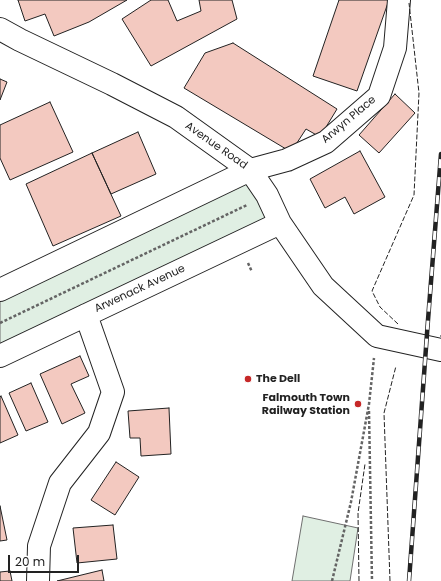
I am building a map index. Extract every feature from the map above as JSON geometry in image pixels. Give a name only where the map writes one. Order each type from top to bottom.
[{"type":"street","name":"Arwyn Place","points":[[250,170],[287,160],[326,142],[379,96],[395,48],[399,0]]},
{"type":"street","name":"Avenue Road","points":[[0,29],[176,117],[250,170],[267,195],[280,223],[323,286],[377,336]]},
{"type":"street","points":[[0,290],[250,170]]},
{"type":"street","name":"Arwenack Avenue","points":[[0,356],[280,223]]},
{"type":"street","points":[[38,581],[39,546],[60,482],[99,433],[113,392],[86,315]]},
{"type":"street","points":[[377,336],[441,350]]},
{"type":"path","points":[[0,323],[267,195]]},
{"type":"path","points":[[332,581],[351,502],[369,404],[377,336]]},
{"type":"path","points":[[369,404],[372,581]]},
{"type":"green space","points":[[249,175],[273,221],[0,351],[0,294]]},
{"type":"green space","points":[[303,516],[358,528],[350,581],[292,581]]},
{"type":"building","points":[[18,0],[127,0],[89,22],[54,36],[45,14],[25,21]]},
{"type":"building","points":[[151,0],[168,0],[177,21],[201,11],[199,0],[232,0],[237,19],[151,66],[122,19]]},
{"type":"building","points":[[339,0],[389,0],[357,91],[313,76]]},
{"type":"building","points":[[233,43],[337,109],[320,137],[306,129],[291,152],[184,88],[205,53]]},
{"type":"building","points":[[0,79],[7,82],[0,100]]},
{"type":"building","points":[[395,94],[415,113],[379,153],[359,135]]},
{"type":"building","points":[[50,102],[73,152],[10,180],[0,158],[0,125]]},
{"type":"building","points":[[138,132],[156,174],[111,194],[92,153]]},
{"type":"building","points":[[360,151],[385,197],[354,214],[345,197],[325,208],[310,179]]},
{"type":"building","points":[[92,153],[121,216],[53,246],[26,184]]},
{"type":"building","points":[[80,356],[89,376],[71,384],[85,413],[62,424],[40,374]]},
{"type":"building","points":[[31,383],[48,422],[26,431],[9,393]]},
{"type":"building","points":[[1,396],[18,435],[0,443],[0,397]]},
{"type":"building","points":[[169,408],[171,454],[141,456],[140,438],[130,438],[128,411]]},
{"type":"building","points":[[116,462],[139,477],[115,515],[91,500]]},
{"type":"building","points":[[0,506],[7,540],[0,541]]},
{"type":"building","points":[[113,525],[117,559],[77,563],[73,528]]},
{"type":"building","points":[[102,570],[104,581],[57,581]]},
{"type":"building","points":[[10,571],[12,581],[0,581],[0,572]]},
{"type":"railway","points":[[409,581],[441,154]]},
{"type":"fence","points":[[398,324],[380,307],[372,291],[414,195],[419,93],[409,3]]},
{"type":"fence","points":[[390,581],[384,413],[396,366]]},
{"type":"fence","points":[[359,581],[358,513],[365,464]]},
{"type":"place","name":"The Dell","points":[[248,379]]},
{"type":"place","name":"Falmouth Town Railway Station","points":[[358,404]]}]
